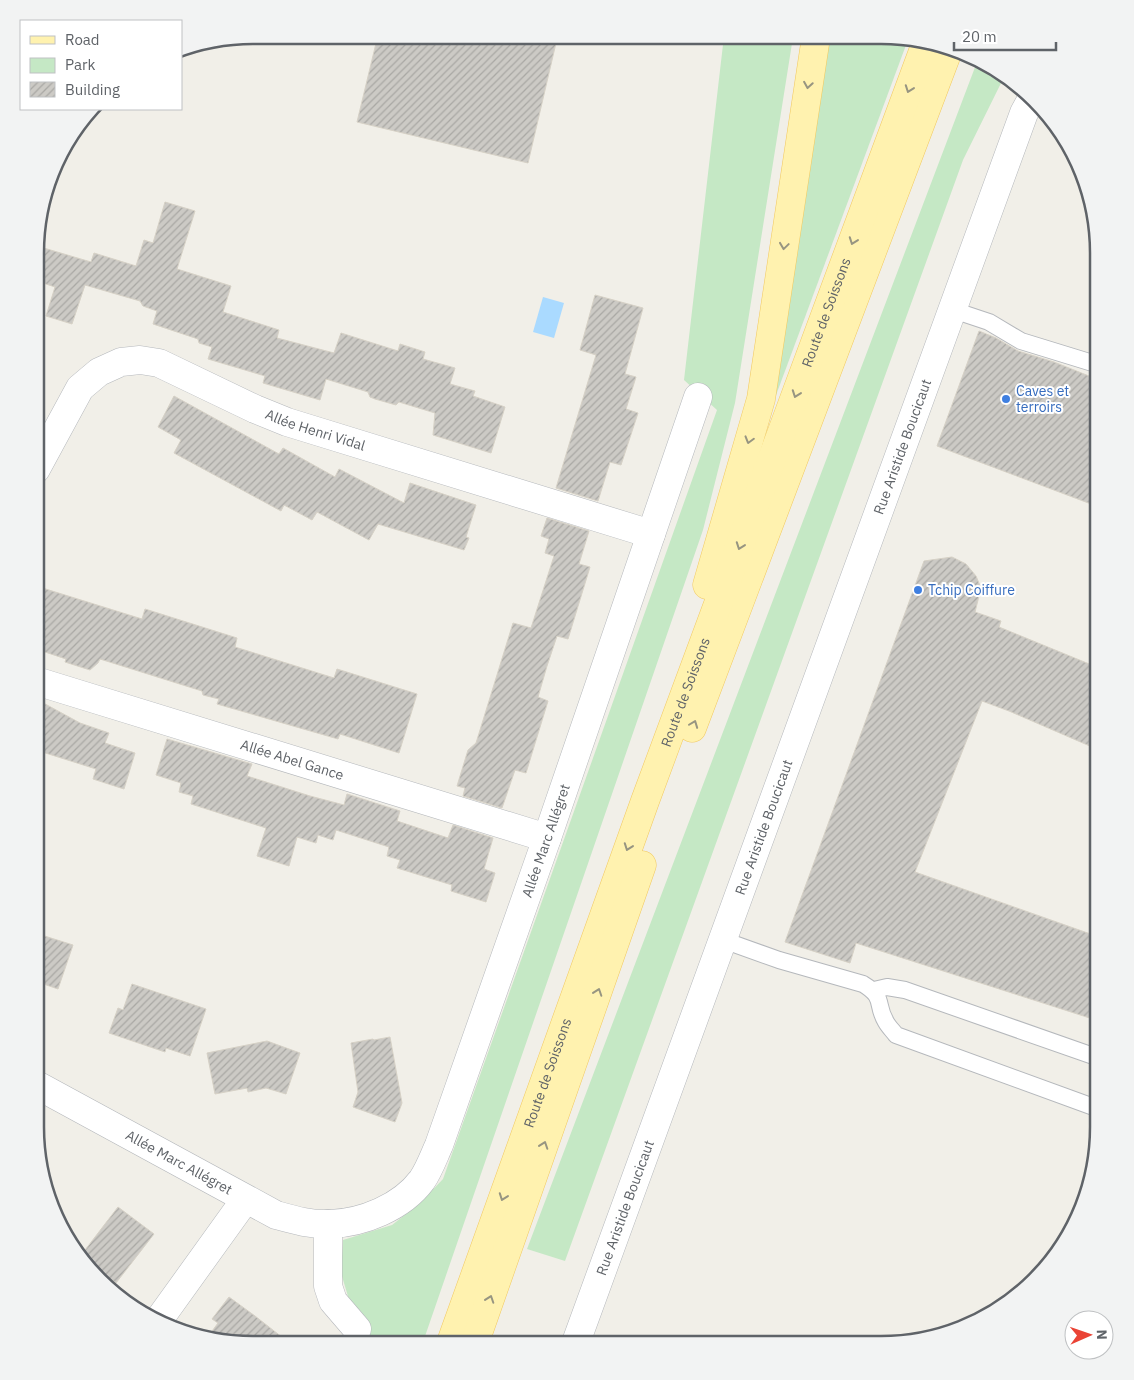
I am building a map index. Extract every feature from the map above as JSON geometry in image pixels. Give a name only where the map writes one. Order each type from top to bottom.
[{"type":"main road","points":[[645,801],[761,399],[815,44]]},
{"type":"main road","name":"Route de Soissons","points":[[453,1336],[645,801],[924,48]]},
{"type":"main road","name":"Route de Soissons","points":[[477,1336],[662,808],[947,55]]},
{"type":"street","name":"Rue Aristide Boucicaut","points":[[578,1336],[1029,105]]},
{"type":"street","name":"Allée Henri Vidal","points":[[44,454],[80,388],[99,372],[121,362],[140,360],[159,363],[255,409],[287,422],[651,534]]},
{"type":"street","name":"Allée Marc Allégret","points":[[44,1089],[245,1200],[276,1215],[300,1222],[328,1224],[350,1222],[384,1209],[408,1194],[422,1180],[440,1145],[698,397]]},
{"type":"street","name":"Allée Abel Gance","points":[[44,683],[547,838]]},
{"type":"street","points":[[162,1316],[245,1200]]},
{"type":"street","points":[[328,1224],[328,1286],[333,1301],[356,1329]]},
{"type":"lane","points":[[953,310],[988,322],[1021,341],[1090,362]]},
{"type":"lane","points":[[723,940],[778,960],[863,984],[874,990],[880,1000],[885,1021],[896,1035],[1090,1106]]},
{"type":"lane","points":[[874,990],[887,987],[905,990],[1090,1055]]},
{"type":"green space","points":[[723,44],[792,44],[735,403],[703,530],[425,1336],[367,1336],[370,1323],[350,1303],[341,1273],[343,1240],[392,1225],[420,1203],[443,1179],[717,410],[684,380]]},
{"type":"green space","points":[[828,44],[906,46],[772,406]]},
{"type":"green space","points":[[976,66],[1001,82],[963,160],[565,1261],[527,1249]]},
{"type":"water","points":[[543,297],[564,303],[554,338],[533,332]]},
{"type":"building","points":[[376,44],[556,44],[528,163],[357,122]]},
{"type":"building","points":[[165,202],[195,211],[177,269],[231,286],[223,312],[279,330],[277,338],[334,353],[341,333],[398,351],[400,344],[425,352],[423,359],[455,368],[450,384],[475,391],[473,396],[505,407],[491,453],[433,435],[435,413],[399,402],[396,405],[375,399],[370,397],[368,392],[326,379],[320,400],[263,383],[265,376],[208,359],[212,347],[199,343],[198,339],[153,324],[157,311],[143,306],[140,301],[85,285],[72,324],[46,316],[55,287],[44,283],[44,248],[91,262],[94,253],[136,266],[144,240],[153,243]]},
{"type":"building","points":[[595,295],[643,308],[625,374],[636,377],[626,409],[638,413],[621,465],[610,462],[598,501],[556,488],[596,355],[580,350]]},
{"type":"building","points":[[979,331],[996,338],[1018,351],[1054,362],[1090,376],[1090,504],[937,446]]},
{"type":"building","points":[[174,396],[279,454],[283,448],[335,477],[339,469],[404,503],[410,483],[476,505],[466,537],[469,538],[464,550],[378,524],[369,540],[317,512],[312,520],[284,505],[281,511],[174,453],[181,440],[158,427]]},
{"type":"building","points":[[547,518],[589,531],[579,564],[590,567],[568,639],[557,636],[547,666],[538,697],[548,701],[526,773],[515,770],[502,808],[463,796],[465,788],[457,786],[468,750],[476,743],[513,623],[531,628],[554,556],[545,553],[549,539],[541,536]]},
{"type":"building","points":[[952,557],[966,564],[976,576],[981,588],[975,612],[1001,621],[999,627],[1090,664],[1090,746],[982,701],[915,872],[1090,934],[1090,1018],[856,943],[850,963],[785,942],[924,561]]},
{"type":"building","points":[[44,588],[142,619],[145,609],[237,638],[235,647],[334,678],[337,669],[417,694],[399,753],[340,734],[338,739],[217,704],[219,699],[203,695],[202,691],[100,659],[90,670],[65,662],[66,659],[44,652]]},
{"type":"building","points":[[44,703],[80,723],[109,733],[105,743],[135,753],[124,789],[93,779],[96,769],[44,753]]},
{"type":"building","points":[[167,739],[252,764],[247,776],[310,796],[344,805],[347,794],[400,811],[397,821],[448,838],[453,825],[493,838],[484,869],[495,873],[486,902],[451,891],[452,885],[397,868],[400,860],[387,856],[389,847],[336,830],[333,840],[318,835],[316,843],[297,837],[289,866],[257,856],[266,828],[191,804],[193,796],[179,792],[181,783],[156,775]]},
{"type":"building","points":[[44,936],[73,945],[58,989],[44,984]]},
{"type":"building","points":[[132,984],[206,1009],[190,1056],[166,1048],[165,1052],[109,1033],[118,1008],[123,1010]]},
{"type":"building","points":[[390,1037],[402,1103],[395,1122],[353,1107],[358,1092],[351,1043]]},
{"type":"building","points":[[267,1041],[300,1053],[286,1094],[266,1088],[248,1092],[247,1088],[215,1094],[207,1053]]},
{"type":"building","points":[[118,1207],[154,1234],[116,1283],[105,1275],[85,1251]]},
{"type":"building","points":[[229,1297],[281,1336],[239,1336],[211,1332],[218,1323],[212,1319]]},
{"type":"place","name":"Caves et terroirs","points":[[1006,399]]},
{"type":"place","name":"Tchip Coiffure","points":[[918,590]]}]
